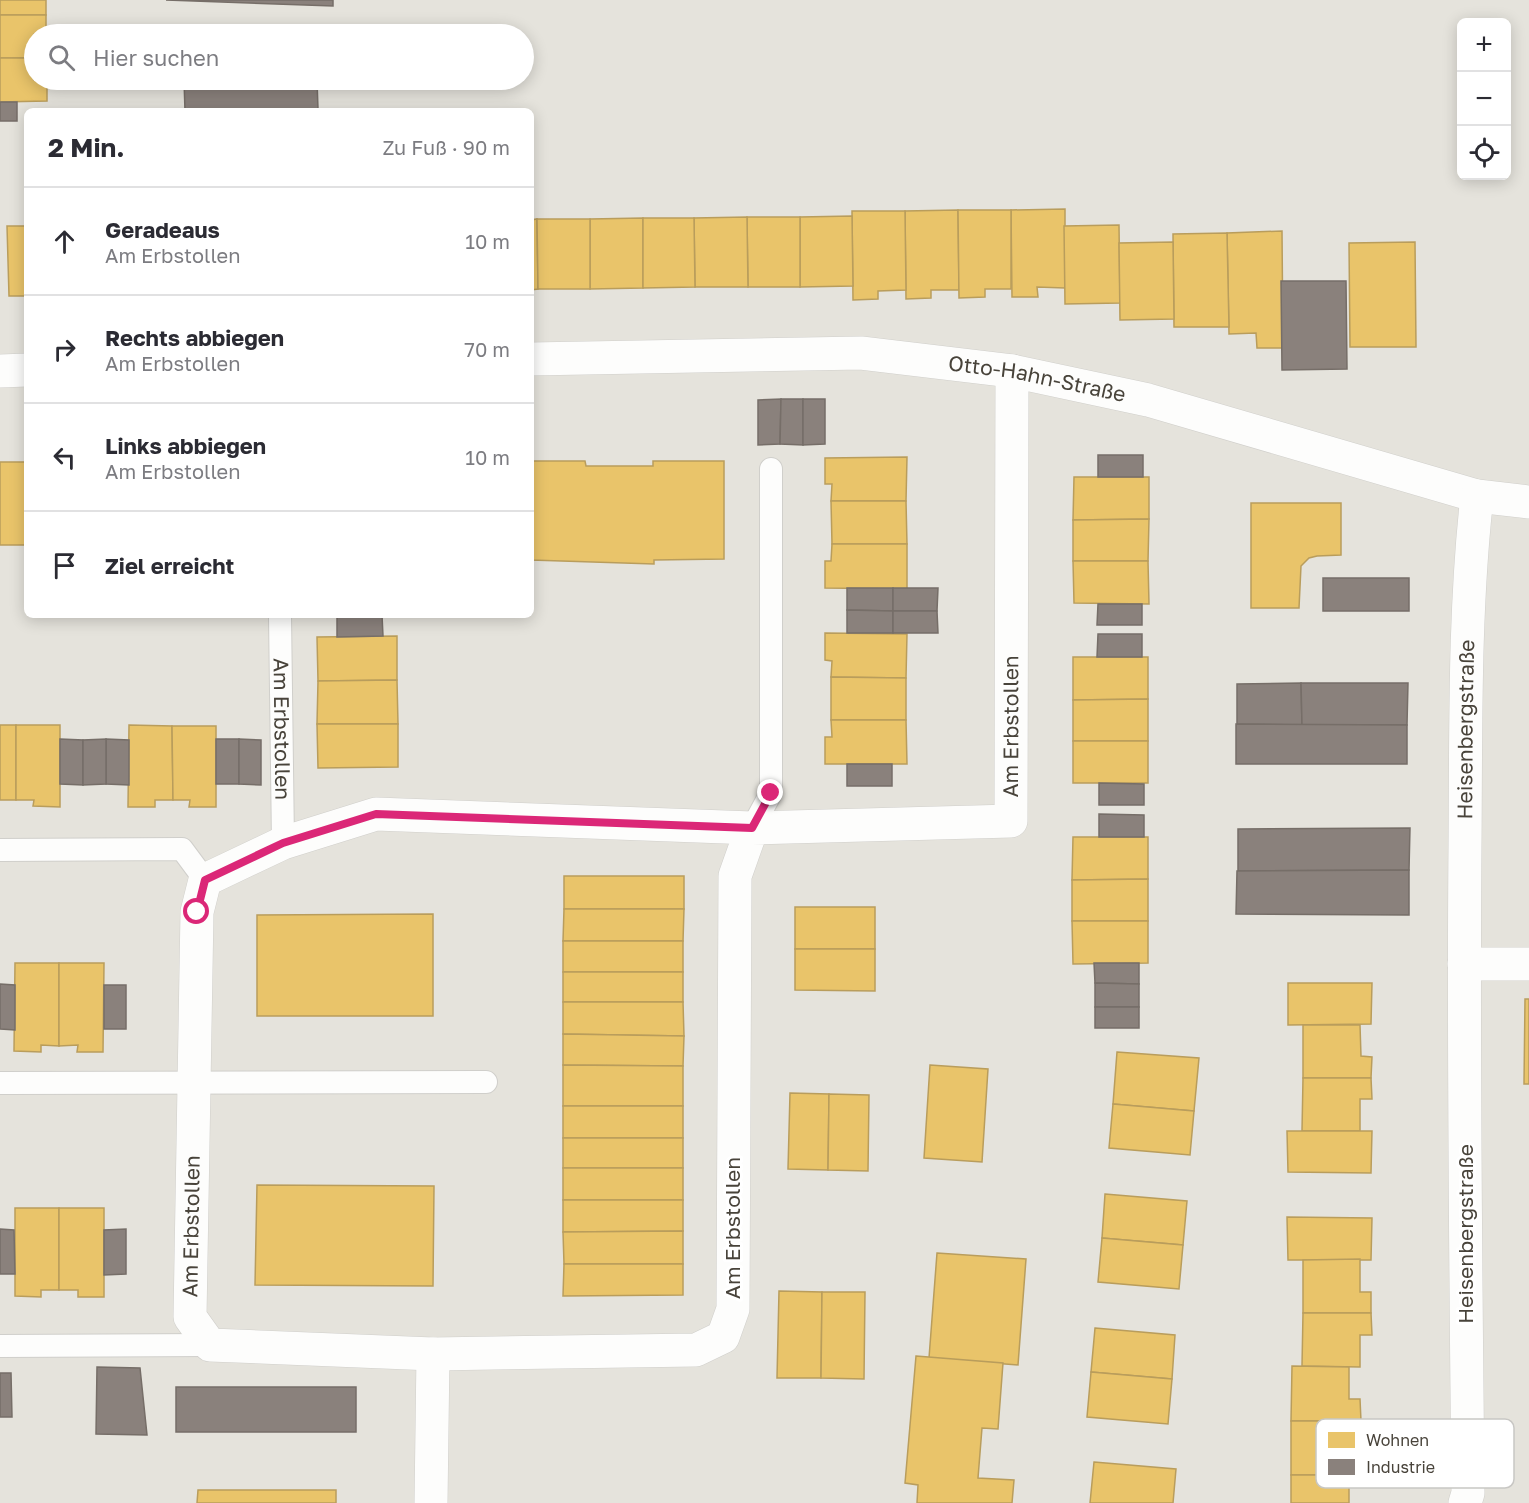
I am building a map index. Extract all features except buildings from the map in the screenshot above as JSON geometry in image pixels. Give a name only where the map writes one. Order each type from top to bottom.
[{"type":"street","name":"Otto-Hahn-Straße","points":[[534,359],[861,353],[1012,371],[1148,400],[1477,496],[1529,502]]},
{"type":"street","points":[[0,371],[24,370]]},
{"type":"street","name":"Am Erbstollen","points":[[752,828],[735,876],[733,1309],[723,1337],[696,1350],[433,1354],[210,1345],[190,1317],[196,1083],[197,912],[205,880],[283,843],[376,814],[752,828],[1011,821],[1012,371]]},
{"type":"street","name":"Heisenbergstraße","points":[[1467,1419],[1464,964],[1470,559],[1477,496]]},
{"type":"street","points":[[1464,964],[1529,964]]},
{"type":"street","points":[[431,1503],[433,1354]]},
{"type":"street","name":"Heisenbergstraße","points":[[1465,1503],[1468,1488]]},
{"type":"lane","name":"Am Erbstollen","points":[[752,828],[771,793],[771,469]]},
{"type":"lane","name":"Am Erbstollen","points":[[280,618],[283,843]]},
{"type":"lane","points":[[0,849],[182,849],[205,880]]},
{"type":"lane","points":[[0,1083],[486,1082]]},
{"type":"lane","points":[[0,1346],[210,1345]]},
{"type":"shaded area","points":[[0,0],[1529,0],[1529,1503],[0,1503]]},
{"type":"route","points":[[197,912],[205,880],[283,843],[376,814],[752,828],[771,793]]}]
